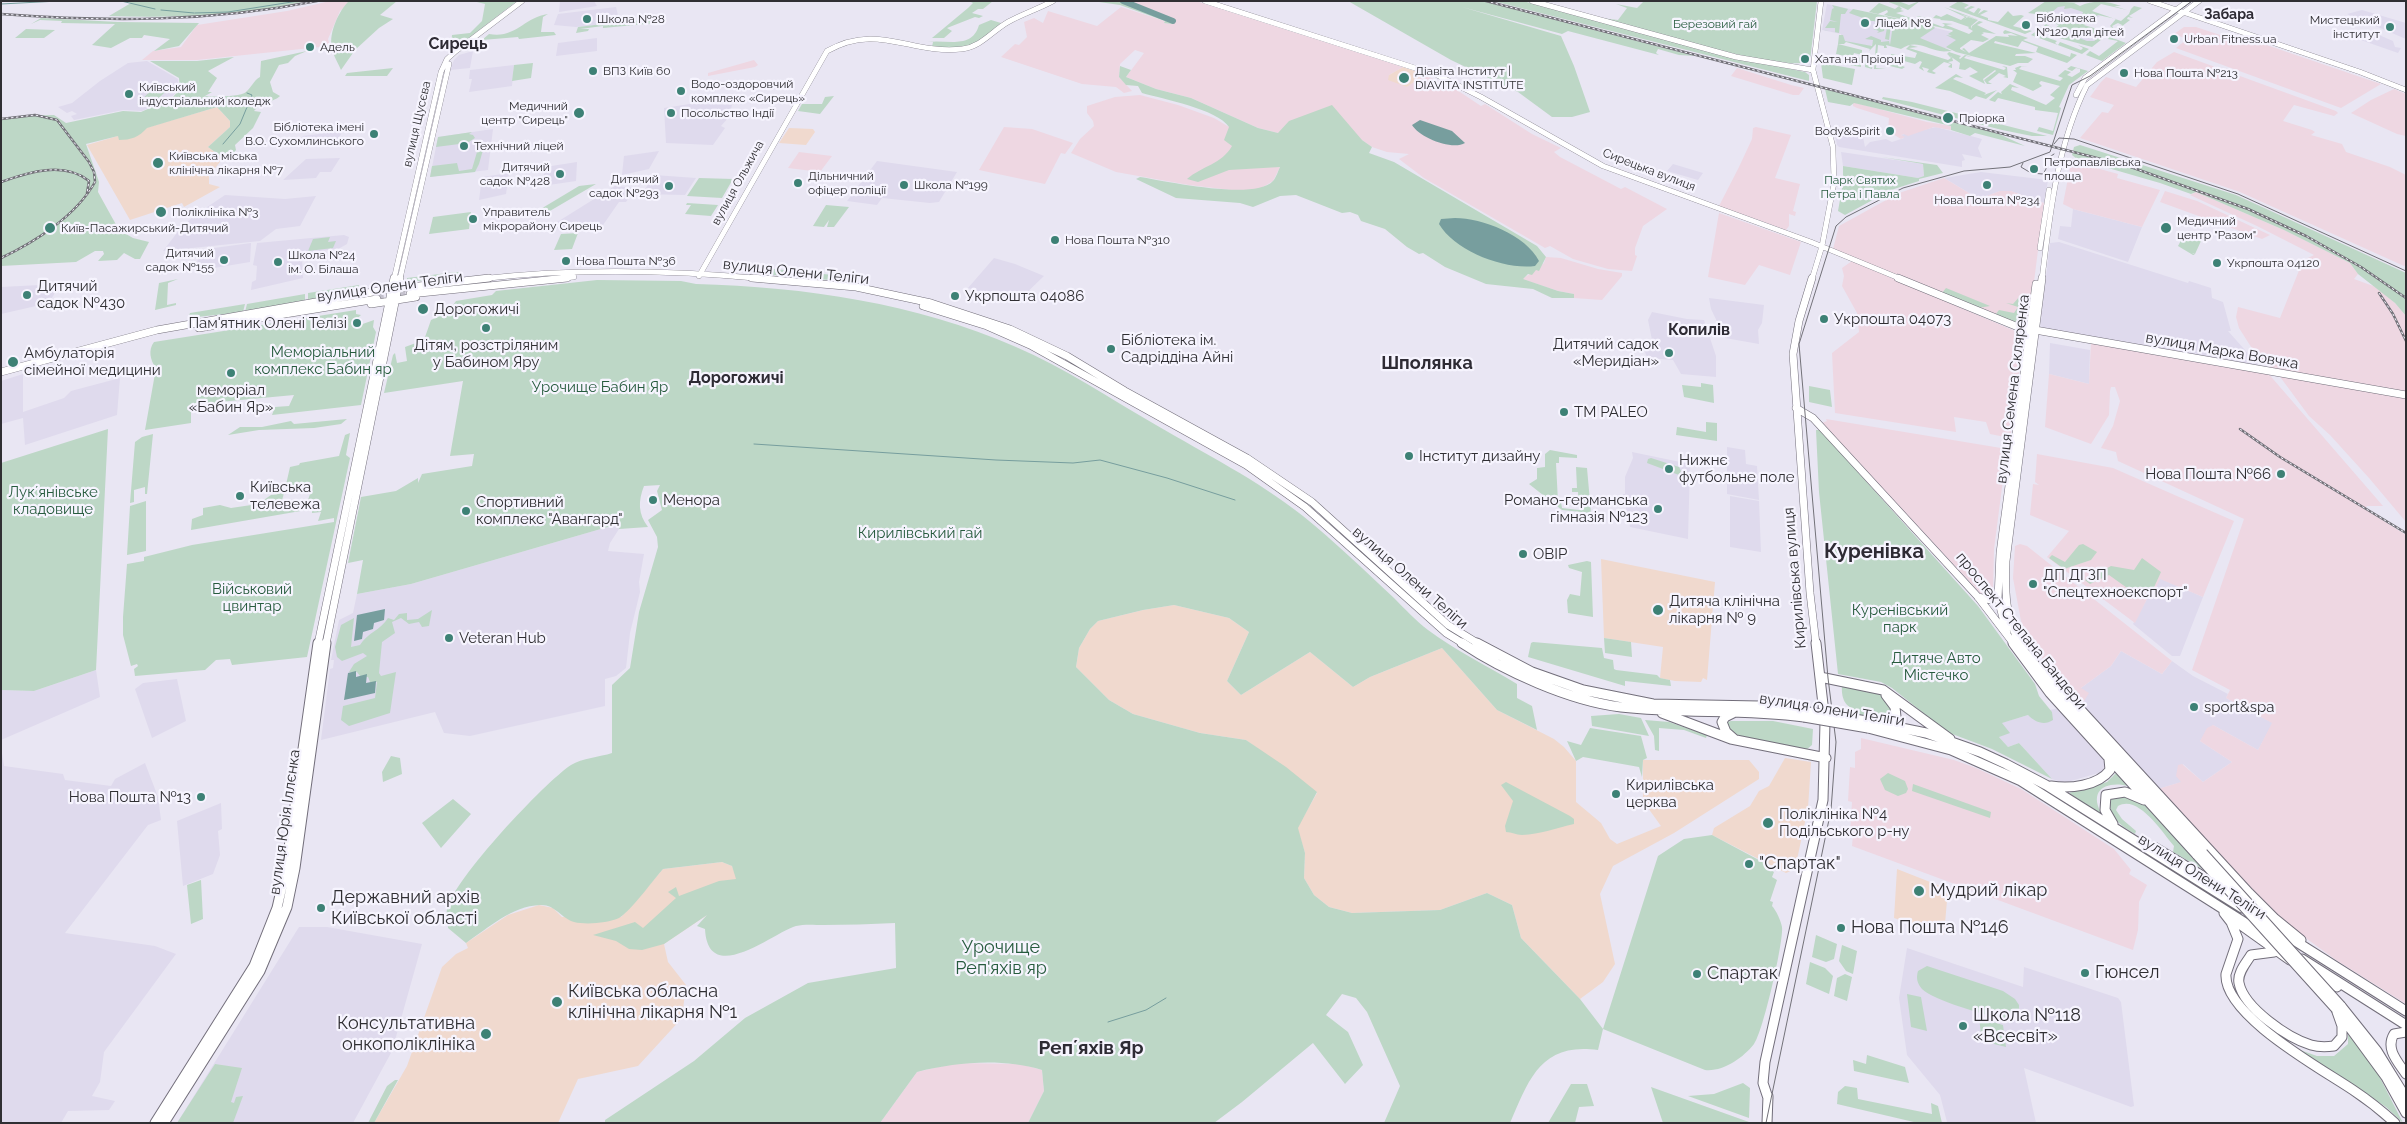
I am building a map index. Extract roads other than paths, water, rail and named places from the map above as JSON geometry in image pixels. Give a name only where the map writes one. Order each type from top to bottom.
[{"type":"main road","name":"вулиця Щусєва","points":[[396,288],[433,102],[444,64],[456,51],[522,1]]},
{"type":"main road","name":"вулиця Щусєва","points":[[396,288],[448,65],[458,53],[526,1]]},
{"type":"main road","name":"вулиця Ольжича","points":[[699,276],[827,51],[845,41],[868,37],[935,50],[971,47],[982,43],[1007,22],[1053,1]]},
{"type":"main road","name":"Сирецька вулиця","points":[[1205,1],[1437,75],[1481,97],[1603,166],[1822,246],[2008,323],[2032,331]]},
{"type":"main road","points":[[1532,1],[1728,55],[1813,70]]},
{"type":"main road","name":"Кирилівська вулиця","points":[[1767,1123],[1768,1098],[1763,1083],[1765,1062],[1823,800],[1826,758],[1825,722],[1810,593],[1793,354],[1795,336],[1822,246],[1833,190],[1834,167],[1832,145],[1813,70],[1822,1]]},
{"type":"main road","points":[[2063,140],[2076,94],[2084,78],[2188,1]]},
{"type":"main road","points":[[2063,140],[2087,85],[2199,1]]},
{"type":"main road","points":[[2152,2],[2406,90]]},
{"type":"main road","name":"вулиця Семена Скляренка","points":[[2007,633],[2000,612],[1998,597],[2000,548],[2055,179],[2063,140]]},
{"type":"main road","name":"вулиця Олени Теліги","points":[[410,292],[568,275]]},
{"type":"main road","name":"вулиця Олени Теліги","points":[[219,323],[273,319],[568,275]]},
{"type":"main road","name":"вулиця Олени Теліги","points":[[1,374],[134,339],[396,288],[504,276],[699,276],[829,283],[900,295],[971,315],[1010,329],[1059,352],[1125,391],[1257,463],[1312,502],[1448,625],[1494,654],[1557,682],[1603,695],[1653,704],[1759,706],[1868,725],[1930,744],[1994,768],[2046,796],[2167,872],[2281,950]]},
{"type":"main road","name":"вулиця Олени Теліги","points":[[699,276],[862,292],[927,308],[1006,334],[1062,361],[1153,415],[1262,475],[1334,532],[1430,620],[1483,657],[1524,678],[1572,695],[1619,707],[1653,711],[1739,711],[1803,714]]},
{"type":"main road","name":"вулиця Юрія Іллєнка","points":[[155,1123],[254,966],[278,908],[286,868],[314,663],[352,497],[396,288]]},
{"type":"main road","name":"вулиця Олени Теліги","points":[[219,323],[377,297]]},
{"type":"main road","name":"вулиця Семена Скляренка","points":[[2017,641],[2009,620],[2005,601],[2004,578],[2032,331]]},
{"type":"main road","name":"вулиця Марка Вовчка","points":[[2032,331],[2406,395]]},
{"type":"main road","name":"проспект Степана Бандери","points":[[1796,408],[1813,418],[1978,597],[2007,633],[2033,673],[2149,802],[2200,854]]},
{"type":"main road","name":"вулиця Юрія Іллєнка","points":[[164,1123],[260,971],[287,907],[295,868],[324,655],[352,497]]},
{"type":"main road","points":[[1978,597],[1991,600],[1998,597]]},
{"type":"main road","name":"проспект Степана Бандери","points":[[2017,641],[2024,652],[2093,733],[2200,854]]},
{"type":"main road","points":[[2024,652],[2062,690],[2274,918],[2337,967],[2406,1011]]},
{"type":"main road","points":[[1820,677],[1869,686],[1892,695],[1953,742]]},
{"type":"main road","points":[[1869,686],[1892,700],[1896,707],[1896,719],[1890,724],[1885,725]]},
{"type":"main road","points":[[1653,711],[1742,742],[1826,758]]},
{"type":"main road","points":[[1739,711],[1727,715],[1722,722],[1726,732],[1742,742]]},
{"type":"main road","name":"вулиця Олени Теліги","points":[[1868,725],[1885,725],[1953,742],[2006,764],[2046,785],[2337,967]]},
{"type":"main road","points":[[2046,785],[2069,788],[2104,778],[2110,770],[2108,757]]},
{"type":"main road","points":[[2113,824],[2104,812],[2103,803],[2106,795],[2114,791],[2124,791],[2149,802]]},
{"type":"main road","points":[[2082,808],[2210,880],[2306,944]]},
{"type":"main road","points":[[2200,854],[2377,1051],[2406,1098]]},
{"type":"main road","points":[[2167,872],[2224,913],[2281,950],[2406,1026]]},
{"type":"main road","points":[[2224,913],[2231,922],[2238,939],[2227,966],[2226,980],[2236,1004],[2258,1026],[2372,1101],[2395,1123]]},
{"type":"main road","points":[[2281,950],[2263,952],[2251,956],[2239,978],[2242,992],[2258,1012],[2300,1040],[2323,1047],[2334,1046],[2342,1038],[2342,1026],[2338,1008]]},
{"type":"main road","points":[[2338,1008],[2386,1077],[2406,1113]]},
{"type":"main road","points":[[2406,1032],[2395,1033],[2390,1043],[2391,1051],[2406,1074]]},
{"type":"waterway","name":"Сирець","points":[[1,4],[59,1]]},
{"type":"waterway","name":"Сирець","points":[[121,1],[155,9]]},
{"type":"waterway","name":"Сирець","points":[[195,13],[228,12],[298,1]]},
{"type":"waterway","name":"Сирець","points":[[1123,1],[1173,21]]},
{"type":"waterway","name":"Сирець","points":[[161,10],[194,13]]},
{"type":"waterway","points":[[223,144],[240,124],[252,95],[247,93]]},
{"type":"waterway","points":[[754,444],[996,460],[1073,463],[1100,460],[1167,478],[1235,500]]},
{"type":"waterway","points":[[1108,1022],[1146,1010],[1166,998]]},
{"type":"tunnel","points":[[377,299],[410,294]]},
{"type":"tram line","points":[[1766,1123],[1831,810],[1836,742],[1828,678],[1799,344],[1836,226],[1846,217],[1903,188],[1964,171],[2010,167],[2050,152],[2072,85],[2090,76],[2192,1]]},
{"type":"tram line","points":[[2054,144],[2059,138],[2074,139],[2238,194],[2406,271]]},
{"type":"tram line","points":[[2023,163],[2021,167],[2031,173],[2043,174],[2046,169],[2045,160],[2054,154]]},
{"type":"railway","points":[[1,14],[41,17],[159,18],[238,13],[317,1]]},
{"type":"railway","points":[[1486,1],[2128,166],[2248,209],[2306,236],[2361,267],[2406,298]]},
{"type":"railway","points":[[1,119],[35,115],[57,120],[89,162],[94,172],[95,182],[77,206],[54,227],[1,258]]},
{"type":"railway","points":[[1,182],[46,170],[69,171],[89,181],[87,193]]},
{"type":"railway","points":[[2379,293],[2393,314],[2406,341]]},
{"type":"railway","points":[[2240,429],[2280,457],[2406,533]]},
{"type":"place","name":"Школа №28","points":[[587,19]]},
{"type":"place","name":"Ліцей №8","points":[[1865,23]]},
{"type":"place","name":"Бібліотека №120 для дітей","points":[[2026,25]]},
{"type":"place","name":"Мистецький інститут","points":[[2390,27]]},
{"type":"place","name":"Urban Fitness.ua","points":[[2174,39]]},
{"type":"place","name":"Адель","points":[[310,47]]},
{"type":"place","name":"Хата на Пріорці","points":[[1805,59]]},
{"type":"place","name":"ВПЗ Київ 60","points":[[593,71]]},
{"type":"place","name":"Нова Пошта №213","points":[[2124,73]]},
{"type":"place","name":"Діавіта Інститут | DIAVITA INSTITUTE","points":[[1404,78]]},
{"type":"place","name":"Водо-оздоровчий комплекс «Сирець»","points":[[681,91]]},
{"type":"place","name":"Київський індустріальний коледж","points":[[129,94]]},
{"type":"place","name":"Медичний центр \"Сирець\"","points":[[579,113]]},
{"type":"place","name":"Посольство Індії","points":[[671,113]]},
{"type":"place","name":"Пріорка","points":[[1948,118]]},
{"type":"place","name":"Body&Spirit","points":[[1890,131]]},
{"type":"place","name":"Бібліотека імені В.О. Сухомлинського","points":[[374,134]]},
{"type":"place","name":"Технічний ліцей","points":[[464,146]]},
{"type":"place","name":"Київська міська клінічна лікарня №7","points":[[158,163]]},
{"type":"place","name":"Петропавлівська площа","points":[[2034,169]]},
{"type":"place","name":"Дитячий садок №428","points":[[560,174]]},
{"type":"place","name":"Дільничний офіцер поліції","points":[[798,183]]},
{"type":"place","name":"Школа №199","points":[[904,185]]},
{"type":"place","name":"Нова Пошта №234","points":[[1987,185]]},
{"type":"place","name":"Дитячий садок №293","points":[[669,186]]},
{"type":"place","name":"Поліклініка №3","points":[[161,212]]},
{"type":"place","name":"Управитель мікрорайону Сирець","points":[[473,219]]},
{"type":"place","name":"Київ-Пасажирський-Дитячий","points":[[50,228]]},
{"type":"place","name":"Медичний центр \"Разом\"","points":[[2166,228]]},
{"type":"place","name":"Нова Пошта №310","points":[[1055,240]]},
{"type":"place","name":"Дитячий садок №155","points":[[224,260]]},
{"type":"place","name":"Нова Пошта №36","points":[[566,261]]},
{"type":"place","name":"Школа №24 ім. О. Білаша","points":[[278,262]]},
{"type":"place","name":"Укрпошта 04120","points":[[2217,263]]},
{"type":"place","name":"Дитячий садок №430","points":[[27,295]]},
{"type":"place","name":"Укрпошта 04086","points":[[955,296]]},
{"type":"place","name":"Дорогожичі","points":[[423,309]]},
{"type":"place","name":"Укрпошта 04073","points":[[1824,319]]},
{"type":"place","name":"Пам'ятник Олені Телізі","points":[[357,323]]},
{"type":"place","name":"Дітям, розстріляним у Бабином Яру","points":[[486,328]]},
{"type":"place","name":"Бібліотека ім. Садріддіна Айні","points":[[1111,349]]},
{"type":"place","name":"Дитячий садок «Меридіан»","points":[[1669,353]]},
{"type":"place","name":"Амбулаторія сімейної медицини","points":[[13,362]]},
{"type":"place","name":"меморіал «Бабин Яр»","points":[[231,373]]},
{"type":"place","name":"ТМ PALEO","points":[[1564,412]]},
{"type":"place","name":"Інститут дизайну","points":[[1409,456]]},
{"type":"place","name":"Нижнє футбольне поле","points":[[1669,469]]},
{"type":"place","name":"Нова Пошта №66","points":[[2281,474]]},
{"type":"place","name":"Київська телевежа","points":[[240,496]]},
{"type":"place","name":"Менора","points":[[653,500]]},
{"type":"place","name":"Романо-германська гімназія №123","points":[[1658,509]]},
{"type":"place","name":"Спортивний комплекс \"Авангард\"","points":[[466,511]]},
{"type":"place","name":"ОВІР","points":[[1523,554]]},
{"type":"place","name":"ДП ДГЗП \"Спецтехноекспорт\"","points":[[2033,584]]},
{"type":"place","name":"Дитяча клінічна лікарня № 9","points":[[1658,610]]},
{"type":"place","name":"Veteran Hub","points":[[449,638]]},
{"type":"place","name":"sport&spa","points":[[2194,707]]},
{"type":"place","name":"Кирилівська церква","points":[[1616,794]]},
{"type":"place","name":"Нова Пошта №13","points":[[201,797]]},
{"type":"place","name":"Поліклініка №4 Подільського р-ну","points":[[1768,823]]},
{"type":"place","name":"\"Спартак\"","points":[[1749,864]]},
{"type":"place","name":"Мудрий лікар","points":[[1919,891]]},
{"type":"place","name":"Державний архів Київської області","points":[[321,908]]},
{"type":"place","name":"Нова Пошта №146","points":[[1841,928]]},
{"type":"place","name":"Гюнсел","points":[[2085,973]]},
{"type":"place","name":"Спартак","points":[[1697,974]]},
{"type":"place","name":"Київська обласна клінічна лікарня №1","points":[[557,1002]]},
{"type":"place","name":"Школа №118 «Всесвіт»","points":[[1963,1026]]},
{"type":"place","name":"Консультативна онкополіклініка","points":[[486,1034]]},
{"type":"district","name":"Забара","points":[[2229,15]]},
{"type":"district","name":"Сирець","points":[[458,44]]},
{"type":"district","name":"Копилів","points":[[1699,330]]},
{"type":"district","name":"Шполянка","points":[[1427,364]]},
{"type":"district","name":"Дорогожичі","points":[[736,378]]},
{"type":"district","name":"Куренівка","points":[[1874,552]]},
{"type":"district","name":"Репʼяхів Яр","points":[[1091,1048]]},
{"type":"park label","name":"Березовий гай","points":[[1715,24]]},
{"type":"park label","name":"Парк Святих Петра і Павла","points":[[1860,187]]},
{"type":"park label","name":"Меморіальний комплекс Бабин яр","points":[[323,360]]},
{"type":"park label","name":"Урочище Бабин Яр","points":[[600,387]]},
{"type":"park label","name":"Лукʼянівське кладовище","points":[[53,500]]},
{"type":"park label","name":"Кирилівський гай","points":[[920,533]]},
{"type":"park label","name":"Військовий цвинтар","points":[[252,598]]},
{"type":"park label","name":"Куренівський парк","points":[[1900,618]]},
{"type":"park label","name":"Дитяче Авто Містечко","points":[[1936,666]]},
{"type":"park label","name":"Урочище Реп'яхів яр","points":[[1001,958]]}]
